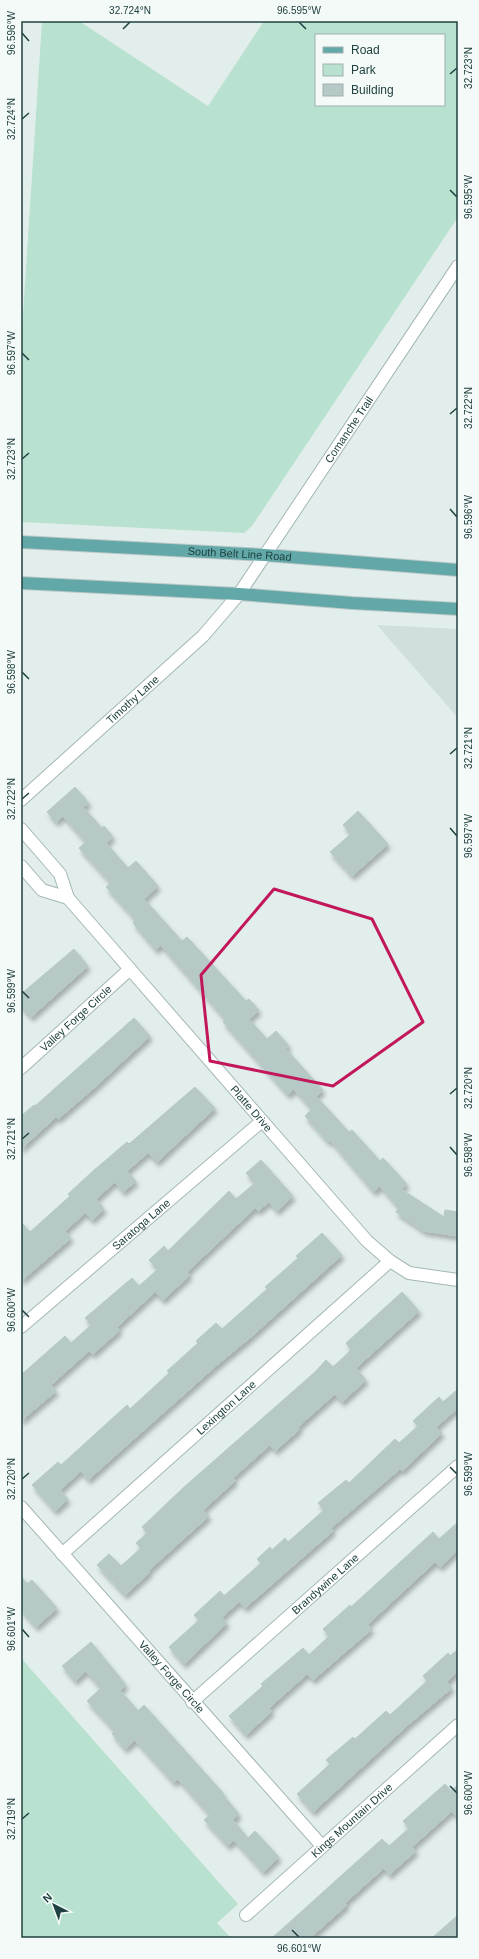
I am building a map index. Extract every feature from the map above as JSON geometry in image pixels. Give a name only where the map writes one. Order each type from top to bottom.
[{"type":"main road","name":"South Belt Line Road","points":[[21,542],[265,555],[458,570]]},
{"type":"main road","points":[[21,583],[239,594],[352,603],[458,609]]},
{"type":"street","name":"Comanche Trail","points":[[239,594],[458,266]]},
{"type":"street","name":"Timothy Lane","points":[[21,800],[203,636],[239,594]]},
{"type":"street","name":"Platte Drive","points":[[21,829],[60,874],[68,898],[366,1241],[390,1261],[409,1273],[458,1280]]},
{"type":"street","points":[[21,866],[42,890],[68,898]]},
{"type":"street","name":"Valley Forge Circle","points":[[21,1068],[130,969]]},
{"type":"street","name":"Saratoga Lane","points":[[21,1327],[262,1121]]},
{"type":"street","name":"Lexington Lane","points":[[62,1554],[390,1261]]},
{"type":"street","name":"Brandywine Lane","points":[[192,1702],[458,1466]]},
{"type":"street","name":"Valley Forge Circle","points":[[21,1507],[192,1702],[322,1846]]},
{"type":"street","name":"Kings Mountain Drive","points":[[246,1915],[458,1725]]},
{"type":"highlighted area","points":[[274,889],[372,919],[423,1022],[333,1086],[210,1061],[201,975]]},
{"type":"shaded area","points":[[377,625],[458,629],[458,718]]},
{"type":"green space","points":[[42,21],[79,21],[208,106],[264,21],[458,21],[458,217],[252,526],[244,533],[21,522],[21,346]]},
{"type":"green space","points":[[21,1658],[238,1904],[217,1923],[231,1938],[21,1938]]},
{"type":"building","points":[[75,787],[89,803],[83,807],[102,828],[104,826],[113,837],[106,843],[128,868],[136,861],[158,886],[144,899],[182,941],[187,937],[246,1001],[249,999],[259,1010],[249,1019],[267,1039],[276,1031],[289,1046],[286,1049],[323,1090],[316,1096],[349,1132],[352,1130],[380,1161],[383,1158],[407,1184],[401,1189],[444,1217],[445,1210],[458,1212],[458,1236],[424,1231],[396,1212],[399,1208],[380,1186],[374,1192],[330,1140],[328,1142],[305,1116],[312,1109],[294,1089],[288,1095],[223,1022],[226,1020],[161,945],[156,950],[133,923],[136,920],[106,887],[111,883],[79,848],[86,842],[63,816],[56,822],[47,812]]},
{"type":"building","points":[[358,811],[388,844],[352,876],[330,852],[351,834],[343,825]]},
{"type":"building","points":[[74,949],[88,966],[31,1017],[21,1007],[21,994]]},
{"type":"building","points":[[134,1018],[150,1036],[93,1089],[58,1119],[56,1117],[21,1149],[21,1116],[34,1105],[35,1106]]},
{"type":"building","points":[[195,1087],[215,1108],[157,1162],[148,1153],[127,1171],[136,1181],[123,1192],[115,1182],[96,1199],[104,1209],[92,1220],[85,1213],[65,1231],[71,1238],[21,1281],[21,1222],[30,1232],[70,1196],[68,1194],[93,1171],[127,1142],[129,1144]]},
{"type":"building","points":[[261,1160],[293,1196],[277,1211],[269,1202],[258,1211],[255,1208],[187,1272],[190,1275],[163,1300],[155,1292],[117,1327],[120,1330],[93,1354],[89,1351],[51,1385],[56,1391],[21,1421],[21,1375],[65,1336],[71,1343],[91,1325],[85,1318],[132,1278],[139,1286],[158,1269],[149,1260],[164,1246],[168,1251],[229,1191],[236,1199],[255,1183],[246,1173]]},
{"type":"building","points":[[322,1233],[342,1255],[88,1480],[81,1471],[60,1490],[68,1499],[55,1511],[32,1485],[58,1462],[61,1465],[127,1405],[130,1409],[169,1373],[167,1371],[198,1343],[196,1341],[216,1323],[222,1329],[267,1289],[265,1287],[298,1258],[296,1256]]},
{"type":"building","points":[[402,1292],[419,1311],[356,1368],[366,1380],[342,1402],[335,1394],[298,1427],[300,1429],[275,1451],[270,1445],[233,1478],[235,1481],[203,1510],[209,1516],[148,1571],[150,1572],[125,1595],[97,1565],[109,1554],[121,1566],[141,1548],[136,1543],[147,1533],[142,1527],[183,1488],[315,1372],[326,1360],[333,1367],[351,1350],[346,1343]]},
{"type":"building","points":[[458,1389],[458,1408],[436,1427],[442,1433],[402,1471],[400,1469],[331,1528],[333,1531],[245,1608],[239,1602],[222,1617],[227,1623],[184,1664],[169,1647],[199,1620],[194,1615],[220,1591],[224,1596],[261,1563],[257,1559],[270,1547],[272,1550],[285,1538],[288,1542],[324,1510],[318,1503],[346,1480],[349,1483],[395,1439],[399,1443],[418,1426],[413,1421],[439,1397],[443,1402]]},
{"type":"building","points":[[458,1522],[458,1550],[440,1567],[435,1562],[367,1625],[372,1629],[313,1680],[307,1674],[269,1708],[272,1711],[246,1735],[229,1716],[263,1686],[261,1684],[303,1648],[309,1655],[329,1636],[323,1629],[350,1605],[351,1607],[433,1532],[439,1539]]},
{"type":"building","points":[[21,1576],[27,1584],[32,1580],[57,1608],[36,1627],[21,1610]]},
{"type":"building","points":[[91,1642],[126,1685],[120,1690],[138,1711],[144,1705],[224,1794],[223,1795],[239,1814],[233,1820],[248,1838],[255,1831],[279,1857],[263,1872],[234,1840],[228,1846],[204,1820],[210,1815],[178,1779],[174,1783],[135,1740],[125,1749],[112,1734],[115,1731],[87,1701],[101,1688],[86,1671],[75,1681],[62,1666]]},
{"type":"building","points":[[458,1649],[458,1671],[447,1682],[452,1688],[409,1724],[313,1812],[297,1794],[330,1764],[326,1760],[353,1737],[355,1739],[386,1711],[390,1715],[427,1681],[423,1676],[448,1653],[450,1656]]},
{"type":"building","points":[[445,1784],[451,1791],[458,1785],[458,1818],[452,1811],[412,1847],[416,1851],[389,1875],[384,1868],[345,1903],[347,1905],[310,1938],[272,1938],[382,1839],[389,1846],[409,1828],[403,1821]]},
{"type":"building","points":[[458,1915],[458,1938],[432,1938]]}]
